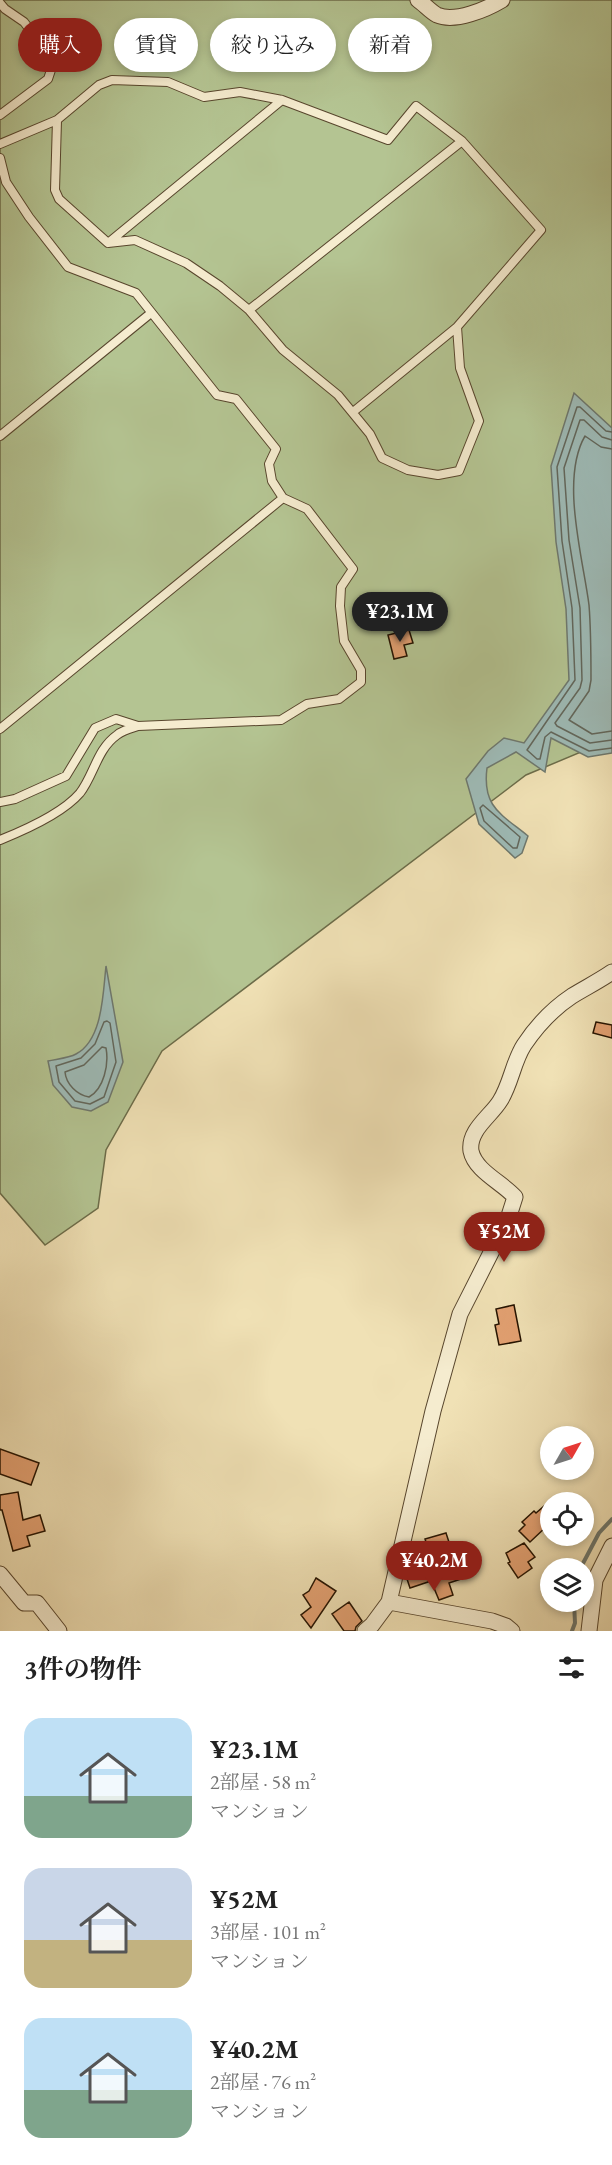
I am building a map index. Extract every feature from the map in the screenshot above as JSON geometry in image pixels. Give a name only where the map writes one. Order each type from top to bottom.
[{"type":"street","points":[[418,0],[438,16],[461,16],[490,7],[502,0]]},
{"type":"street","points":[[365,1631],[389,1602],[433,1411],[460,1314],[508,1219],[515,1197],[476,1163],[471,1150],[473,1137],[480,1124],[502,1099],[523,1047],[541,1023],[571,997],[612,972]]},
{"type":"street","points":[[589,1631],[595,1580],[612,1546]]},
{"type":"street","points":[[0,1574],[24,1603],[37,1603],[59,1631]]},
{"type":"street","points":[[389,1602],[492,1621],[512,1631]]},
{"type":"lane","points":[[0,3],[24,22],[54,60],[48,79],[0,115]]},
{"type":"lane","points":[[0,144],[57,120],[99,86],[112,80],[168,82],[204,97],[240,92],[282,100],[388,140],[416,106],[462,141],[541,230],[458,327],[353,412]]},
{"type":"lane","points":[[108,243],[282,100]]},
{"type":"lane","points":[[57,120],[55,190],[59,199],[108,243],[135,240],[186,262],[220,286],[249,310],[283,350],[338,396],[370,434],[382,458],[408,470],[438,475],[459,471],[479,421],[460,368],[458,327]]},
{"type":"lane","points":[[249,310],[462,141]]},
{"type":"lane","points":[[0,158],[6,182],[29,217],[68,267],[136,292],[217,395],[236,399],[276,449],[269,464],[272,481],[283,498],[307,509],[353,569],[341,587],[340,606],[344,641],[361,670],[360,682],[339,699],[307,704],[281,720],[138,726],[117,734],[100,754],[80,792],[65,807],[22,831],[0,840]]},
{"type":"lane","points":[[0,436],[151,313]]},
{"type":"lane","points":[[0,729],[283,498]]},
{"type":"lane","points":[[0,802],[15,799],[66,776],[95,728],[116,719],[138,726]]},
{"type":"green space","points":[[0,0],[612,0],[612,739],[526,775],[162,1051],[106,1150],[98,1208],[45,1245],[0,1193]]},
{"type":"water","points":[[574,393],[612,428],[612,753],[588,757],[551,738],[545,772],[516,752],[487,768],[486,781],[491,801],[502,815],[528,836],[522,853],[515,858],[479,824],[466,779],[488,751],[504,738],[524,743],[569,680],[566,609],[556,542],[551,466]]},
{"type":"water","points":[[106,966],[123,1062],[108,1102],[91,1111],[72,1107],[53,1085],[48,1061],[76,1054],[92,1038],[100,1014]]},
{"type":"building","points":[[409,630],[413,643],[404,645],[407,656],[394,659],[388,635]]},
{"type":"building","points":[[596,1022],[612,1025],[612,1038],[593,1033]]},
{"type":"building","points":[[514,1305],[521,1341],[499,1345],[495,1325],[499,1324],[496,1309]]},
{"type":"building","points":[[0,1449],[39,1463],[31,1485],[0,1474]]},
{"type":"building","points":[[18,1492],[23,1520],[40,1515],[45,1531],[27,1536],[30,1546],[13,1551],[2,1510],[0,1510],[0,1495]]},
{"type":"building","points":[[540,1510],[540,1533],[530,1542],[519,1531],[525,1525],[522,1522],[534,1511],[536,1513]]},
{"type":"building","points":[[446,1533],[461,1579],[449,1583],[453,1595],[439,1600],[431,1581],[410,1588],[406,1576],[434,1567],[425,1539]]},
{"type":"building","points":[[524,1543],[535,1557],[528,1562],[532,1568],[518,1578],[508,1563],[510,1562],[506,1553]]},
{"type":"building","points":[[316,1578],[336,1591],[311,1628],[301,1615],[311,1607],[303,1595],[309,1591]]},
{"type":"building","points":[[349,1602],[362,1621],[355,1631],[344,1631],[332,1614]]},
{"type":"waterway","points":[[586,1558],[599,1533],[612,1519]]},
{"type":"waterway","points":[[572,1631],[575,1623],[574,1612]]}]
